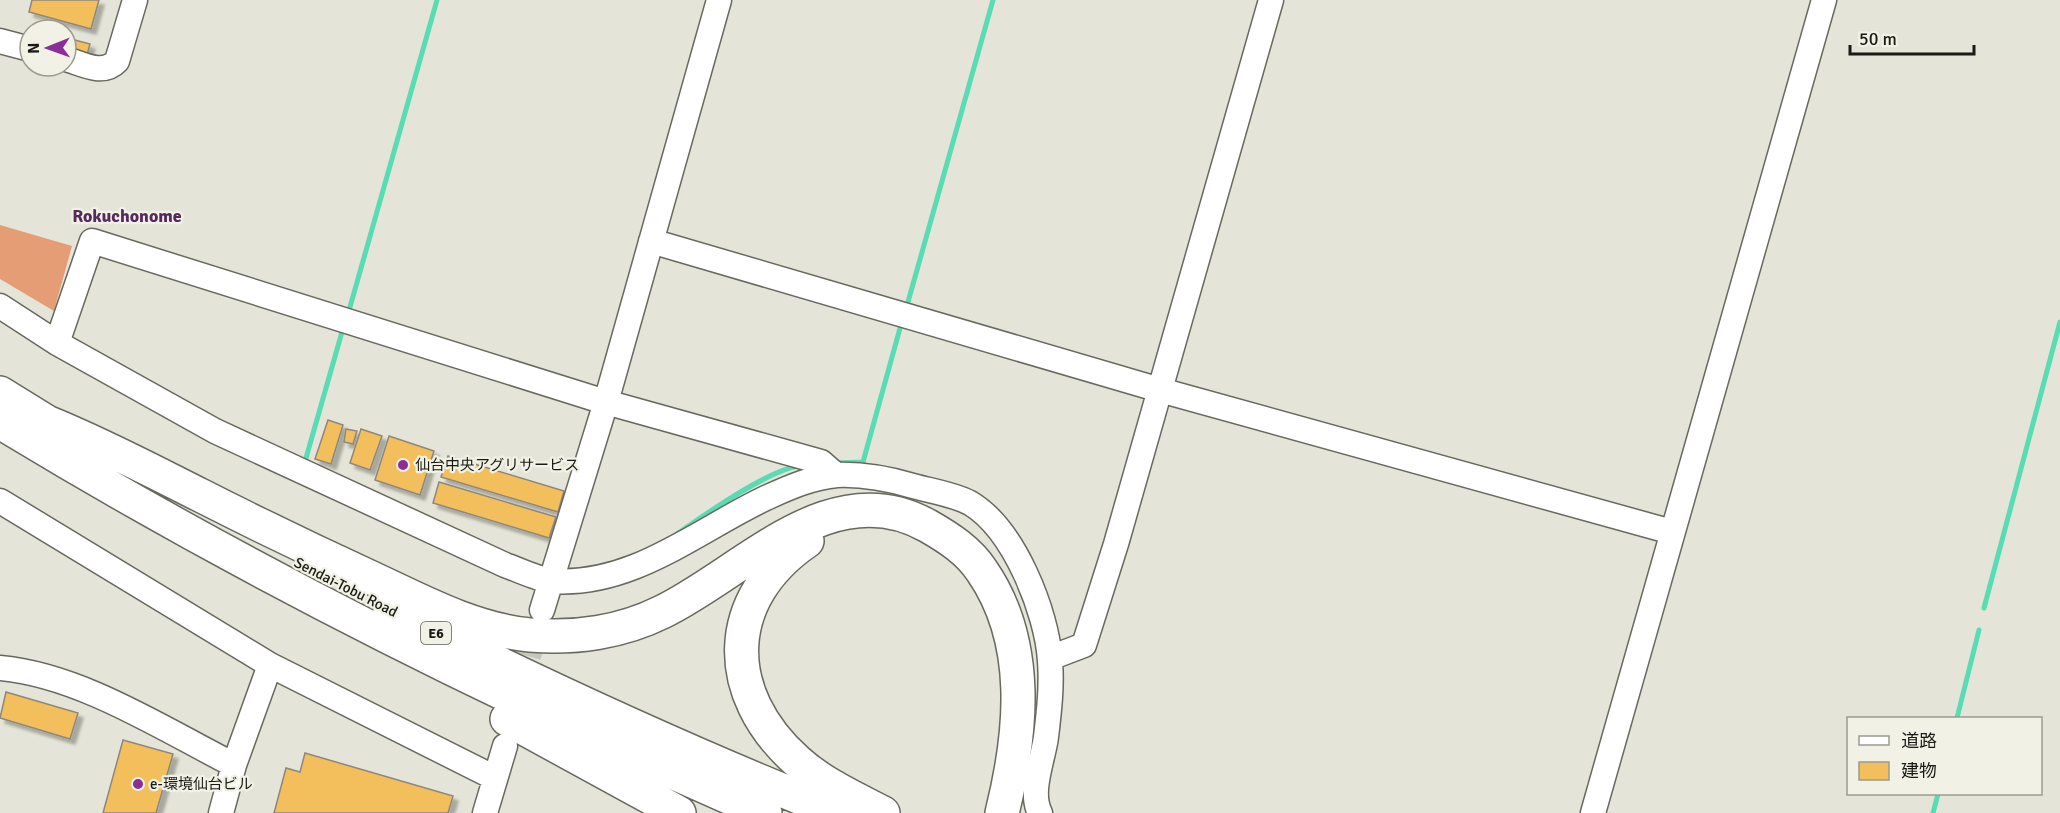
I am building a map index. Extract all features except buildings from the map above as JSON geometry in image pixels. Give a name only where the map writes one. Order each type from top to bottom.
[{"type":"highway","name":"Sendai-Tobu Road","points":[[0,393],[284,556],[434,632],[693,753],[838,813]]},
{"type":"highway","name":"Sendai-Tobu Road","points":[[0,423],[285,584],[503,694],[765,813]]},
{"type":"highway","points":[[49,423],[92,441],[291,540],[430,605],[477,623],[530,635],[585,635],[636,623],[689,597],[789,533],[822,518],[875,511],[900,514],[922,522],[964,549],[979,566],[993,586],[1012,634],[1016,659],[1018,717],[1002,813]]},
{"type":"highway","points":[[883,813],[820,778],[783,748],[765,727],[753,705],[742,666],[745,624],[766,576],[786,556],[809,540],[834,531],[879,528],[903,533],[925,542],[966,576],[980,597],[999,650],[1002,679],[999,745],[986,813]]},
{"type":"highway","points":[[185,529],[279,597],[679,813]]},
{"type":"street","points":[[78,63],[101,69],[113,66],[117,62],[135,0]]},
{"type":"street","points":[[542,610],[599,400],[651,241],[719,0]]},
{"type":"street","points":[[1050,658],[1084,645],[1160,390],[1271,0]]},
{"type":"street","points":[[1593,813],[1824,0]]},
{"type":"street","points":[[0,41],[18,46]]},
{"type":"street","points":[[651,241],[1160,390],[1672,532]]},
{"type":"street","points":[[57,343],[92,242],[828,469],[904,483],[970,503],[989,520],[1023,566],[1036,602],[1050,658],[1049,710],[1036,799],[1040,813]]},
{"type":"street","points":[[0,306],[57,343],[215,431],[505,565],[550,581],[616,575],[828,469]]},
{"type":"street","points":[[0,501],[270,665],[495,778]]},
{"type":"street","points":[[221,813],[234,765],[270,665]]},
{"type":"street","points":[[0,668],[17,669],[57,680],[101,698],[234,765]]},
{"type":"street","points":[[485,813],[505,746]]},
{"type":"shaded area","points":[[0,225],[72,246],[54,311],[0,279]]},
{"type":"waterway","points":[[348,314],[437,0]]},
{"type":"waterway","points":[[906,309],[993,0]]},
{"type":"waterway","points":[[838,463],[863,462],[902,321]]},
{"type":"waterway","points":[[1984,608],[2060,322]]},
{"type":"waterway","points":[[304,465],[344,325]]},
{"type":"waterway","points":[[677,534],[754,484],[786,469],[799,466]]},
{"type":"waterway","points":[[1957,717],[1979,630]]},
{"type":"waterway","points":[[1933,813],[1938,795]]},
{"type":"tunnel","points":[[519,691],[539,621]]},
{"type":"place","name":"仙台中央アグリサービス","points":[[403,465]]},
{"type":"place","name":"e-環境仙台ビル","points":[[138,784]]},
{"type":"district","name":"Rokuchonome","points":[[127,216]]}]
